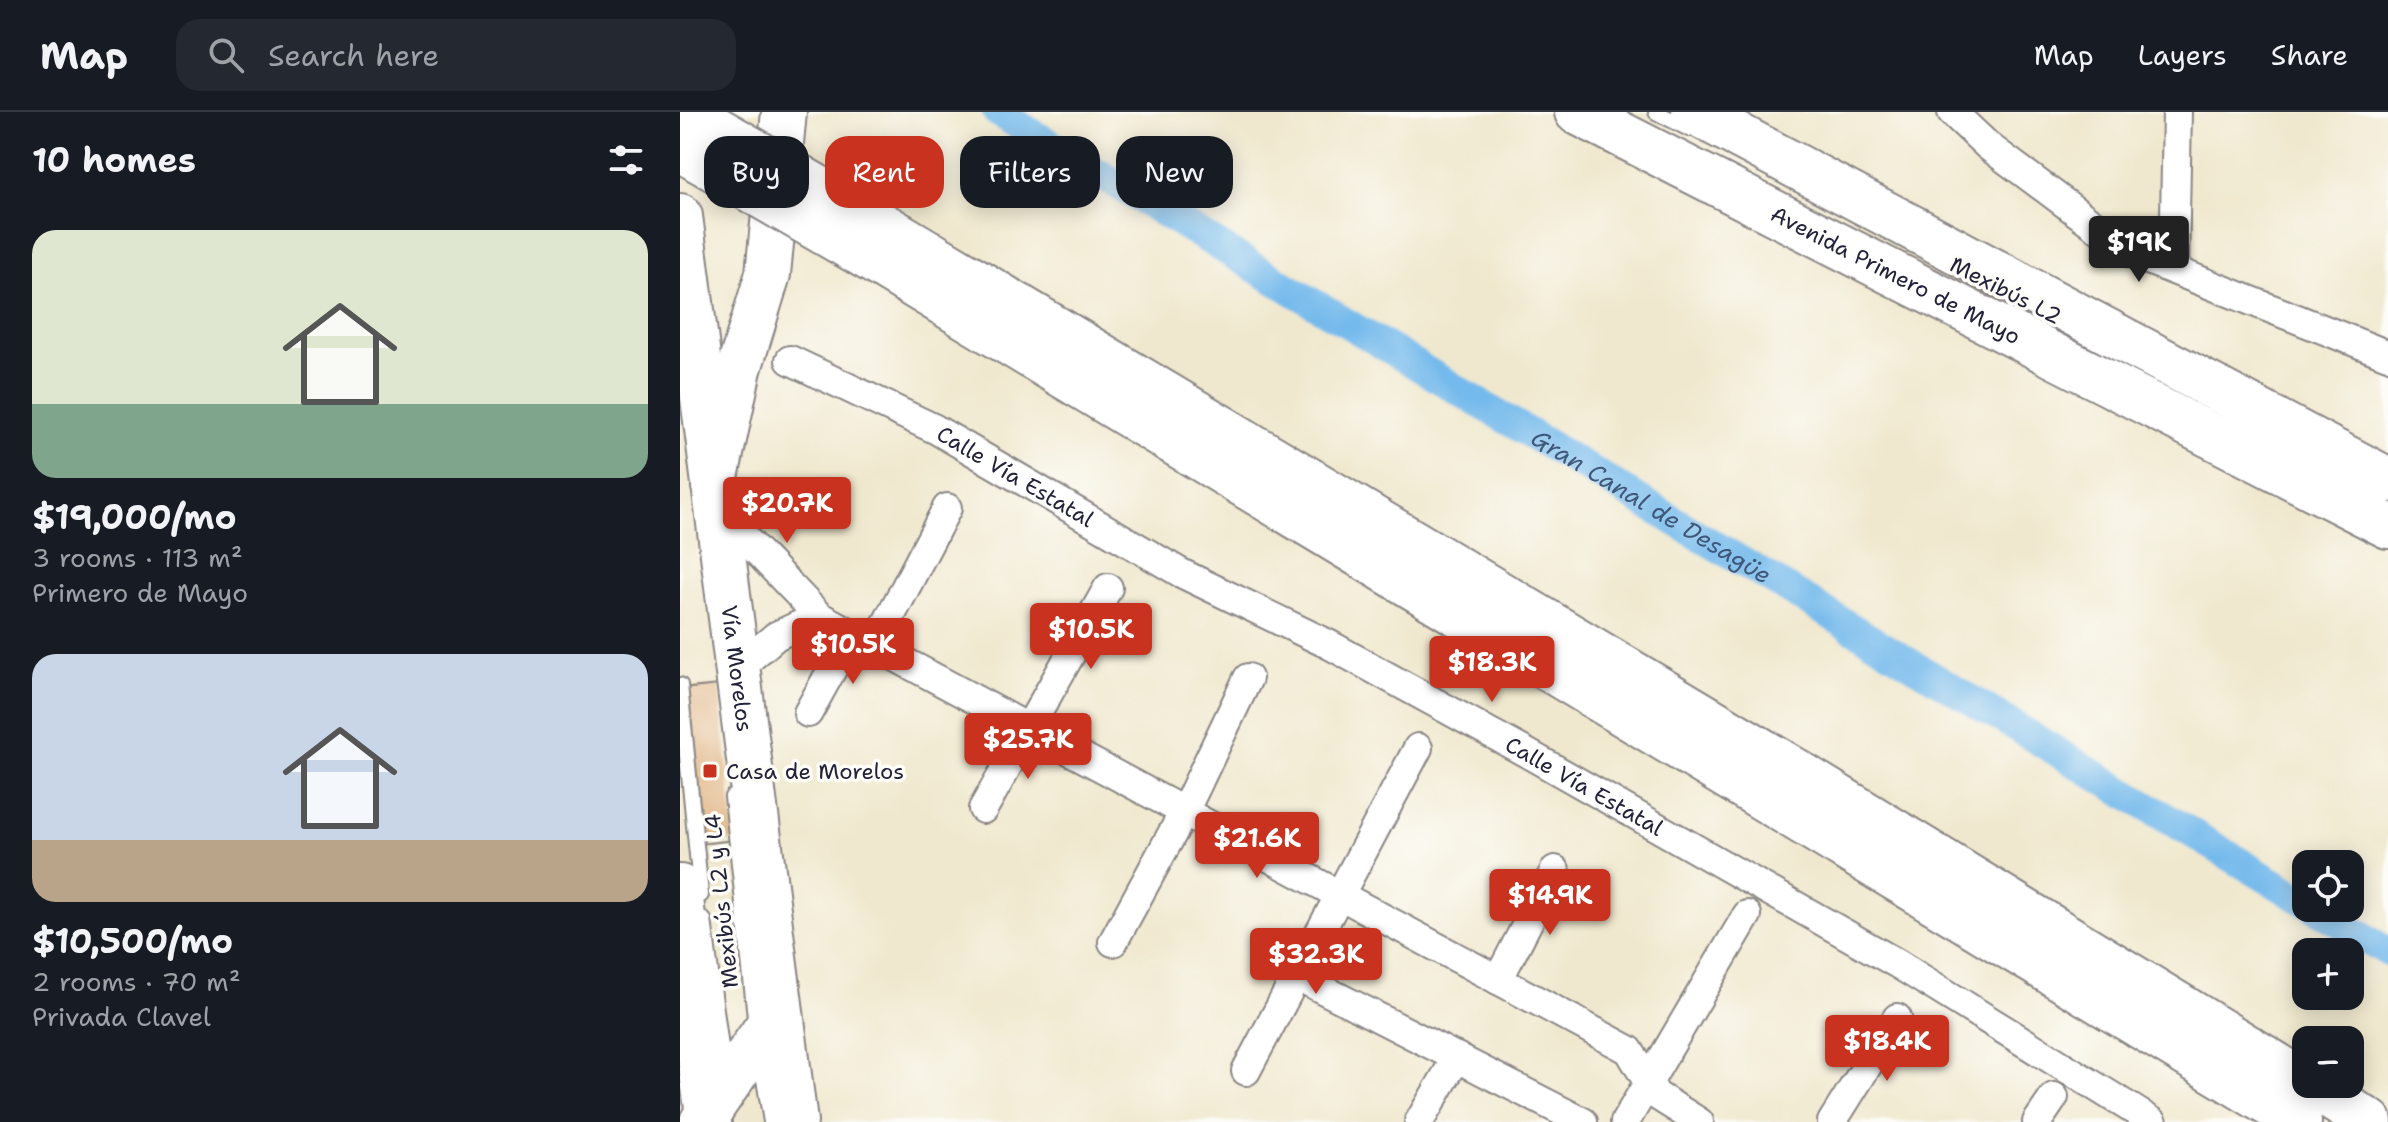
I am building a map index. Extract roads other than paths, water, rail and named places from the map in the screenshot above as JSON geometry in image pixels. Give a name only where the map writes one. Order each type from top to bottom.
[{"type":"main road","points":[[687,112],[875,241],[2299,1122]]},
{"type":"main road","points":[[716,498],[739,369],[768,274],[784,112]]},
{"type":"main road","name":"Avenida Primero de Mayo","points":[[1577,112],[2214,437],[2374,481]]},
{"type":"main road","points":[[1696,123],[2230,396],[2374,481],[2388,526]]},
{"type":"main road","points":[[680,149],[875,241],[1759,749],[2292,1075]]},
{"type":"main road","name":"Vía Morelos","points":[[680,216],[737,669],[723,1072],[795,1122]]},
{"type":"main road","points":[[681,902],[689,980],[723,1072]]},
{"type":"main road","points":[[2330,1098],[2370,1122]]},
{"type":"street","points":[[2174,269],[2177,112]]},
{"type":"street","points":[[1962,117],[1988,146],[2133,254],[2388,355]]},
{"type":"street","name":"Calle Vía Estatal","points":[[790,360],[935,429],[1181,573],[1330,645],[1525,752],[1898,964],[2153,1122]]},
{"type":"street","points":[[716,498],[819,616],[1629,1050],[1656,1095],[1699,1122]]},
{"type":"street","points":[[808,713],[864,640],[947,508]]},
{"type":"street","points":[[983,809],[1108,588]]},
{"type":"street","points":[[737,669],[776,636],[819,616]]},
{"type":"street","points":[[1113,942],[1184,812],[1248,678]]},
{"type":"street","points":[[1246,1071],[1418,748]]},
{"type":"street","points":[[1498,980],[1555,870]]},
{"type":"street","points":[[1625,1122],[1747,915]]},
{"type":"street","points":[[1297,976],[1583,1122]]},
{"type":"street","points":[[1832,1122],[1897,1018]]},
{"type":"street","points":[[1419,1122],[1457,1057]]},
{"type":"street","points":[[2037,1122],[2054,1097]]},
{"type":"lane","name":"Mexibús L2","points":[[1604,112],[2144,384]]},
{"type":"lane","points":[[1656,112],[1696,123]]},
{"type":"lane","points":[[2179,387],[2374,481]]},
{"type":"lane","name":"Mexibús L2 y L4","points":[[680,685],[723,1072]]},
{"type":"lane","name":"Mexibús L2 y L4","points":[[723,1072],[731,786]]},
{"type":"lane","points":[[723,1072],[771,1122]]},
{"type":"waterway","name":"Gran Canal de Desagüe","points":[[997,112],[2292,894]]},
{"type":"waterway","name":"Gran Canal de Desagüe","points":[[2339,922],[2388,952]]},
{"type":"place","name":"Casa de Morelos","points":[[710,771]]}]
